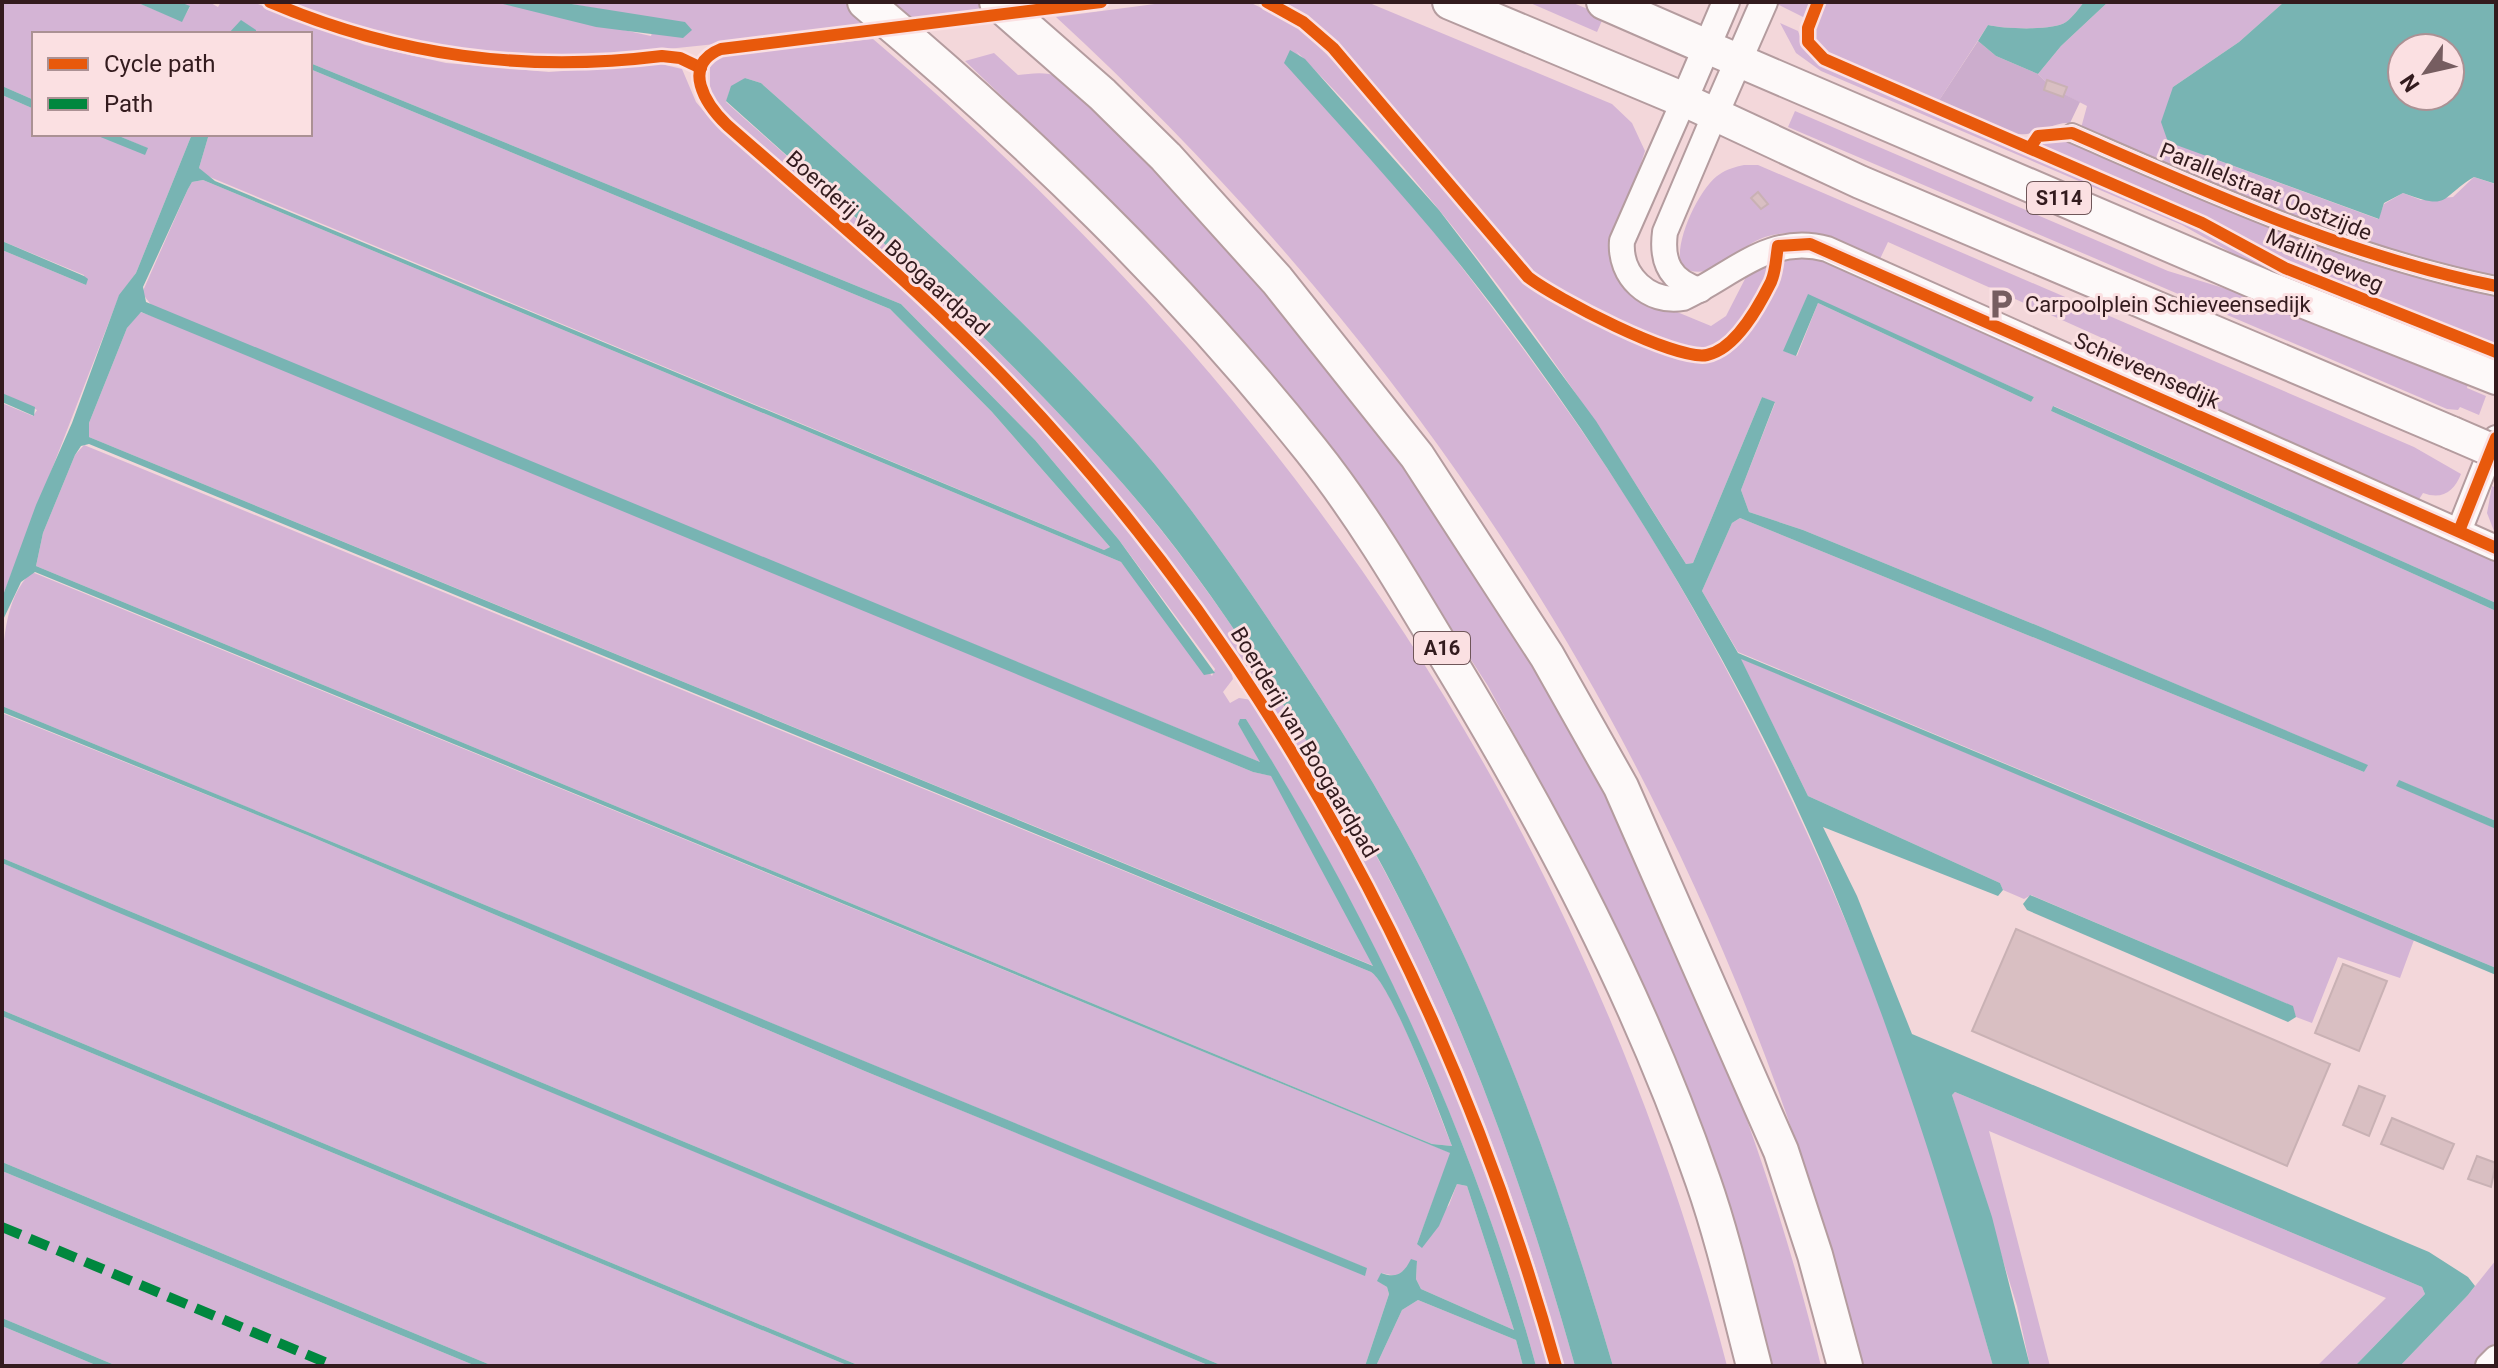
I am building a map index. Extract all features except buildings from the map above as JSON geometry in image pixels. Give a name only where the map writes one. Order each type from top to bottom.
[{"type":"highway","name":"A16","points":[[865,2],[1033,148],[1235,357],[1314,453],[1376,541],[1522,781],[1639,1017],[1704,1183],[1754,1366]]},
{"type":"highway","points":[[997,2],[1166,157],[1277,280],[1417,456],[1547,656],[1621,787],[1781,1151],[1815,1255],[1845,1366]]},
{"type":"highway","points":[[1450,2],[1684,100],[1860,182],[2496,452]]},
{"type":"highway","points":[[1604,2],[1707,47]]},
{"type":"highway","name":"Matlingeweg","points":[[1707,47],[2264,286],[2487,374]]},
{"type":"main road","points":[[1684,100],[1726,2]]},
{"type":"main road","points":[[1715,114],[1764,2]]},
{"type":"street","name":"Schieveensedijk","points":[[1684,100],[1626,227],[1621,253],[1632,278],[1657,297],[1669,300],[1700,290],[1778,246],[1810,244],[1827,249],[2496,548]]},
{"type":"street","points":[[1700,290],[1680,282],[1670,272],[1662,251],[1665,232],[1715,114]]},
{"type":"street","name":"Parallelstraat Oostzijde","points":[[2072,133],[2298,228],[2426,272],[2496,286]]},
{"type":"street","points":[[2459,531],[2496,438]]},
{"type":"street","points":[[2488,1366],[2496,1358]]},
{"type":"shaded area","points":[[2,2],[136,2],[182,21],[190,7],[180,2],[209,2],[218,7],[221,2],[253,2],[365,45],[446,63],[549,72],[661,64],[682,69],[696,102],[707,115],[909,295],[1017,402],[1128,531],[1230,667],[1233,679],[1223,692],[1230,703],[1239,698],[1252,700],[1300,778],[1387,939],[1426,1022],[1495,1191],[1551,1366],[1536,1366],[1482,1196],[1415,1032],[1336,873],[1246,719],[1238,724],[1262,763],[152,306],[142,293],[188,189],[192,182],[203,180],[1121,562],[1212,676],[1215,669],[1119,540],[1035,440],[901,304],[312,64],[312,32],[32,32],[32,99],[2,86]]},
{"type":"shaded area","points":[[290,2],[495,2],[651,36],[656,19],[559,2],[1047,2],[664,49],[540,54],[478,51],[417,41],[354,26]]},
{"type":"shaded area","points":[[1170,2],[1249,2],[1299,26],[1377,106],[1524,281],[1562,308],[1677,357],[1708,360],[1739,343],[1779,281],[1784,256],[1816,256],[2496,558],[2496,603],[2054,406],[2051,411],[2496,611],[2496,821],[2400,781],[2496,829],[2496,968],[1738,652],[1702,591],[1732,523],[1740,518],[2364,772],[2367,765],[2041,627],[1803,530],[1749,512],[1741,490],[1775,403],[1762,397],[1693,563],[1686,564],[1599,428],[1506,296],[1405,169],[1296,51],[1508,328],[1628,500],[1667,563],[1739,694],[1835,896],[1891,1034],[1920,1116],[1993,1366],[1863,1366],[1805,1170],[1736,982],[1654,802],[1560,631],[1454,467],[1334,311],[1202,161],[1056,17]],"holes":[[[1808,295],[2034,397],[2031,402],[1818,303],[1797,356],[1784,351]]]},
{"type":"shaded area","points":[[1281,2],[1367,2],[1612,104],[1632,123],[1645,151],[1611,256],[1613,268],[1631,293],[1711,326],[1726,316],[1747,275],[1766,262],[1764,282],[1733,330],[1724,339],[1705,348],[1671,342],[1622,323],[1540,280],[1347,56],[1309,19]]},
{"type":"shaded area","points":[[1528,2],[1571,2],[1604,16],[1597,32]]},
{"type":"shaded area","points":[[1775,2],[1812,2],[1805,18],[1775,3]]},
{"type":"shaded area","points":[[1825,2],[2084,2],[2069,20],[2060,25],[2028,28],[1988,25],[1938,102],[1819,49],[1814,31]]},
{"type":"shaded area","points":[[2108,2],[2284,2],[2239,42],[2173,87],[2206,156],[2378,219],[2384,204],[2403,193],[2421,200],[2453,197],[2474,177],[2495,184],[2496,278],[2385,250],[2271,211],[2081,128],[2087,106],[2052,88],[2038,74],[2061,46]]},
{"type":"shaded area","points":[[1780,23],[1798,31],[1806,52],[1823,66],[2166,212],[2274,270],[2466,347],[2464,353],[2264,271],[2182,225],[1821,71],[1796,53]]},
{"type":"shaded area","points":[[873,39],[1025,177],[1164,322],[1292,474],[1406,635],[1507,805],[1594,983],[1668,1170],[1727,1366],[1613,1366],[1580,1259],[1524,1100],[1482,996],[1439,904],[1397,824],[1327,707],[1180,495],[1115,419],[987,288],[761,83],[745,78],[730,90],[726,102],[981,335],[1078,434],[1147,512],[1231,625],[1333,782],[1394,888],[1484,1088],[1533,1227],[1575,1366],[1564,1366],[1525,1235],[1478,1106],[1423,980],[1361,857],[1292,738],[1215,623],[1132,514],[1006,371],[929,296],[728,117],[710,94],[710,67],[721,56]]},
{"type":"shaded area","points":[[1978,41],[1996,56],[2038,74],[2052,88],[2080,102],[2070,123],[2016,134],[1994,128],[1938,102]]},
{"type":"shaded area","points":[[994,53],[1018,75],[1045,73],[1063,80],[1102,113],[1167,181],[1305,339],[1406,471],[1498,608],[1581,750],[1656,897],[1721,1049],[1776,1205],[1821,1366],[1770,1366],[1631,964],[1579,853],[1488,686],[1406,559],[1188,283],[1070,161],[965,61]]},
{"type":"shaded area","points":[[312,70],[890,309],[992,412],[1110,547],[1104,550],[205,175],[199,168],[208,136],[312,136]]},
{"type":"shaded area","points":[[2,95],[32,108],[32,136],[101,136],[147,148],[119,136],[191,136],[136,273],[119,296],[2,598],[2,403],[33,416],[37,410],[2,393],[2,250],[86,285],[84,275],[2,241]]},
{"type":"shaded area","points":[[1795,111],[2168,271],[2269,302],[2451,375],[2468,384],[2467,388],[2486,396],[2479,415],[2460,407],[2458,410],[2447,409],[1788,127]]},
{"type":"shaded area","points":[[2063,137],[2263,224],[2420,278],[2496,296],[2496,343],[2472,337],[2290,264],[2188,209],[2038,145]]},
{"type":"shaded area","points":[[1744,165],[1758,165],[2414,447],[2461,474],[2455,486],[2446,493],[2436,496],[2423,493],[2418,501],[2115,365],[2122,347],[1888,242],[1879,261],[1824,238],[1780,234],[1755,241],[1713,268],[1692,271],[1682,266],[1680,257],[1684,231],[1704,190],[1720,174]]},
{"type":"shaded area","points":[[140,312],[188,328],[1253,772],[1272,776],[1374,966],[89,437],[89,423],[127,328]]},
{"type":"shaded area","points":[[84,445],[1371,972],[1392,1001],[1452,1146],[1432,1144],[36,566],[43,533],[75,455]]},
{"type":"shaded area","points":[[2492,486],[2496,488],[2496,536],[2487,513]]},
{"type":"shaded area","points":[[32,572],[1451,1153],[1417,1244],[1449,1205],[1457,1184],[1467,1186],[1514,1330],[1421,1289],[1416,1279],[1417,1261],[1396,1276],[1381,1273],[1378,1281],[1387,1287],[1389,1294],[1365,1366],[1223,1366],[2,858],[2,713],[307,835],[867,1072],[1365,1275],[1366,1268],[2,706],[3,652],[8,615],[22,584]]},
{"type":"shaded area","points":[[1740,658],[2414,940],[2400,978],[2338,957],[2312,1023],[2296,1017],[2292,1006],[2031,895],[2024,899],[2003,890],[2000,883],[1808,796]]},
{"type":"shaded area","points":[[2,863],[1210,1366],[860,1366],[2,1010]]},
{"type":"shaded area","points":[[2,1016],[849,1366],[493,1366],[2,1162]]},
{"type":"shaded area","points":[[1955,1092],[2422,1287],[2425,1294],[2355,1366],[2317,1366],[2386,1298],[1989,1131],[2050,1366],[2030,1366],[2017,1306],[1952,1095]]},
{"type":"shaded area","points":[[2,1171],[476,1366],[117,1366],[2,1318]]},
{"type":"shaded area","points":[[2496,1260],[2496,1342],[2475,1365],[2400,1366],[2468,1295]]},
{"type":"shaded area","points":[[1418,1300],[1516,1340],[1523,1366],[1376,1366],[1402,1310]]},
{"type":"shaded area","points":[[2,1326],[98,1366],[2,1366]]},
{"type":"water","points":[[136,2],[180,2],[190,6],[182,22]]},
{"type":"water","points":[[495,2],[559,2],[685,22],[692,30],[683,38],[596,27]]},
{"type":"water","points":[[2084,2],[2108,2],[2061,46],[2038,74],[1996,56],[1978,41],[1988,25],[2028,28],[2060,25],[2069,20]]},
{"type":"water","points":[[2284,2],[2496,2],[2496,184],[2474,177],[2443,200],[2437,201],[2403,193],[2384,203],[2379,219],[2168,142],[2161,122],[2173,87],[2239,42]]},
{"type":"water","points":[[241,20],[256,30],[256,32],[230,32]]},
{"type":"water","points":[[1290,50],[1305,59],[1439,210],[1596,421],[1686,564],[1693,563],[1762,397],[1775,402],[1741,490],[1749,512],[1803,530],[2041,627],[2368,765],[2364,772],[1740,518],[1732,523],[1702,591],[1738,653],[2496,968],[2496,975],[1741,659],[1808,796],[2000,883],[2003,890],[1998,896],[1823,827],[1857,896],[1912,1034],[2429,1252],[2468,1277],[2475,1286],[2400,1366],[2355,1366],[2425,1294],[2422,1287],[1955,1092],[1952,1095],[1992,1217],[2030,1366],[1993,1366],[1943,1198],[1888,1032],[1824,869],[1749,710],[1651,538],[1541,372],[1462,267],[1284,63]]},
{"type":"water","points":[[312,64],[901,304],[1035,440],[1119,540],[1215,673],[1204,675],[1121,562],[203,180],[192,182],[188,189],[143,287],[146,302],[1260,762],[1238,724],[1240,719],[1246,719],[1336,873],[1415,1032],[1482,1196],[1536,1366],[1523,1366],[1516,1340],[1418,1300],[1402,1310],[1376,1366],[1365,1366],[1389,1294],[1387,1287],[1377,1281],[1381,1273],[1399,1274],[1411,1259],[1417,1261],[1416,1279],[1421,1289],[1514,1330],[1467,1186],[1457,1184],[1439,1226],[1422,1248],[1417,1244],[1450,1153],[35,572],[21,582],[2,622],[2,598],[36,505],[72,423],[119,295],[136,273],[191,136],[208,136],[199,168],[215,181],[1104,550],[1110,547],[992,412],[890,309],[312,70]],"holes":[[[141,312],[1253,772],[1271,776],[1373,966],[89,437],[89,423],[127,328]],[[89,444],[1371,972],[1391,1000],[1403,1025],[1452,1146],[1432,1144],[36,566],[43,533],[75,455],[81,446]]]},
{"type":"water","points":[[745,78],[761,83],[852,164],[987,288],[1073,375],[1180,495],[1277,632],[1374,785],[1459,945],[1504,1048],[1544,1152],[1613,1366],[1575,1366],[1509,1157],[1484,1088],[1426,953],[1359,824],[1250,653],[1168,539],[1078,434],[931,287],[726,101],[731,86]]},
{"type":"water","points":[[2,86],[32,99],[32,108],[2,95]]},
{"type":"water","points":[[98,136],[119,136],[148,148],[145,155]]},
{"type":"water","points":[[2,241],[84,276],[88,279],[86,285],[2,250]]},
{"type":"water","points":[[1808,294],[2034,397],[2031,402],[1818,303],[1796,356],[1783,351]]},
{"type":"water","points":[[2,393],[35,407],[34,416],[2,402]]},
{"type":"water","points":[[2053,406],[2496,603],[2496,611],[2051,411]]},
{"type":"water","points":[[2,706],[1367,1268],[1365,1276],[867,1072],[307,835],[2,712]]},
{"type":"water","points":[[2399,780],[2496,821],[2496,829],[2396,786]]},
{"type":"water","points":[[2,858],[1223,1366],[1210,1366],[112,910],[2,863]]},
{"type":"water","points":[[2030,895],[2293,1006],[2296,1017],[2288,1022],[2027,910],[2023,904]]},
{"type":"water","points":[[2,1010],[860,1366],[849,1366],[2,1016]]},
{"type":"water","points":[[2,1162],[493,1366],[476,1366],[2,1171]]},
{"type":"water","points":[[2,1318],[117,1366],[98,1366],[2,1326]]},
{"type":"marked path","points":[[2,1227],[334,1366]]},
{"type":"cycle path","points":[[270,2],[366,36],[462,56],[561,62],[662,56],[680,58],[701,68]]},
{"type":"cycle path","name":"Boerderij van Boogaardpad","points":[[1101,2],[721,49],[702,65],[699,75],[701,86],[711,107],[727,125],[910,286],[1014,388],[1108,494],[1194,606],[1273,722],[1345,844],[1409,969],[1465,1098],[1514,1231],[1556,1366]]},
{"type":"cycle path","points":[[1267,2],[1303,22],[1333,48],[1528,277],[1563,299],[1643,338],[1691,354],[1707,355],[1718,351],[1737,336],[1760,303],[1773,278],[1778,246],[1810,244],[2496,548]]},
{"type":"cycle path","points":[[1818,2],[1808,28],[1808,42],[1824,59],[2202,223],[2285,268],[2496,352]]},
{"type":"cycle path","points":[[2030,148],[2038,136],[2072,133],[2280,221],[2386,258],[2496,286]]},
{"type":"cycle path","points":[[2459,531],[2496,438]]},
{"type":"place","name":"Carpoolplein Schieveensedijk","points":[[2001,304]]}]
